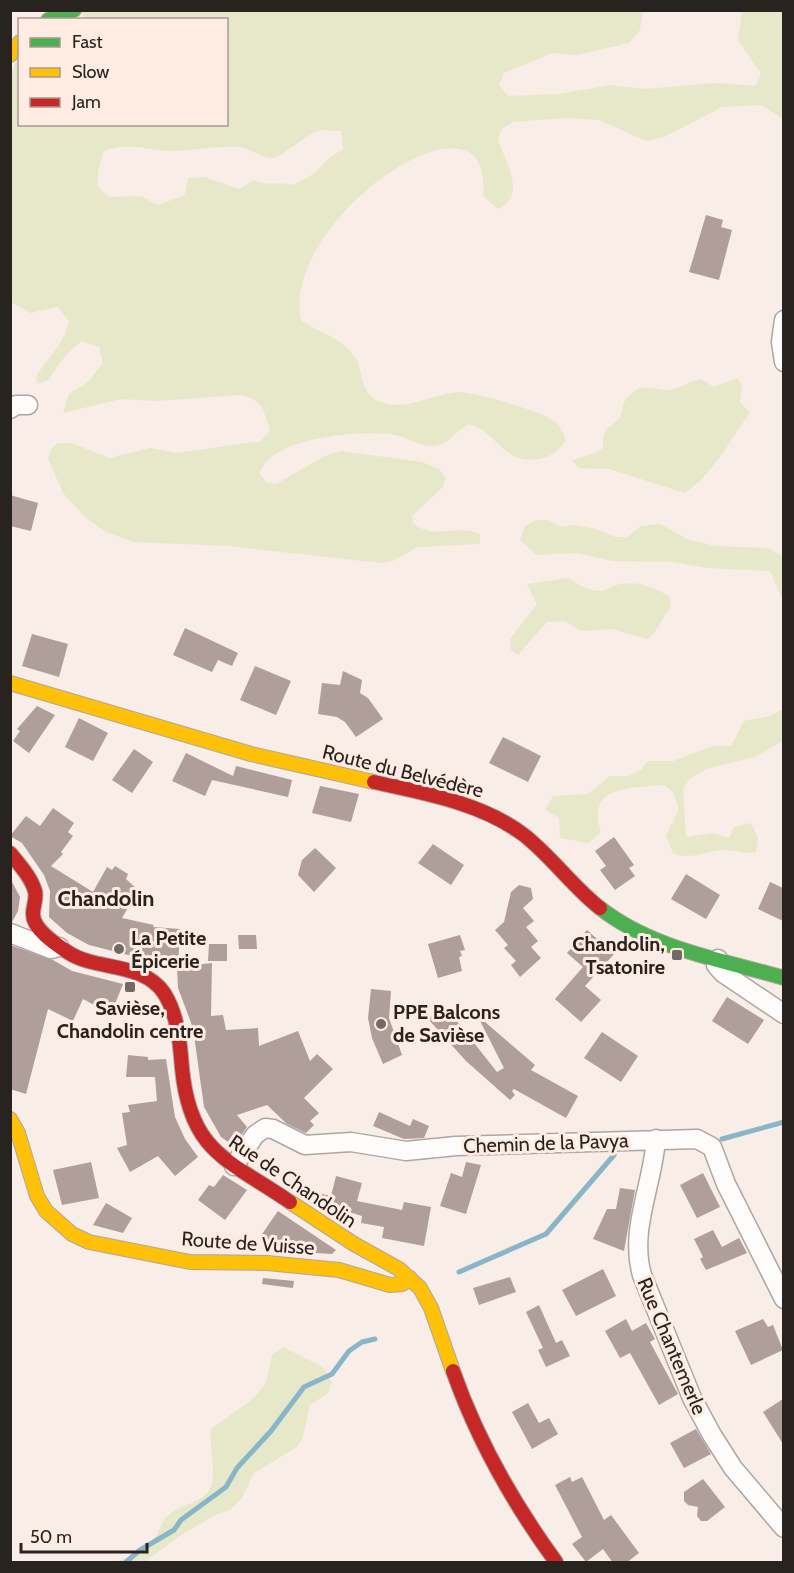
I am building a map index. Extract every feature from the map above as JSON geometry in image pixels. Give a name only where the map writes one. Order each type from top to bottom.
[{"type":"street","points":[[53,18],[74,10]]},
{"type":"street","points":[[783,320],[781,331],[783,362]]},
{"type":"street","points":[[10,409],[16,405],[28,405]]},
{"type":"street","name":"Route du Belvédère","points":[[10,683],[85,702],[237,750],[369,780],[487,813],[515,828],[536,844],[584,895],[606,913],[656,938],[783,978]]},
{"type":"street","name":"Rue de Chandolin","points":[[10,853],[34,889],[34,921],[61,947],[93,962],[147,976],[160,986],[173,1012],[184,1089],[193,1125],[210,1148],[234,1166],[410,1278],[428,1300],[463,1403],[480,1438],[526,1521],[556,1563]]},
{"type":"street","points":[[10,933],[51,949],[61,947]]},
{"type":"street","points":[[718,959],[716,965],[723,973],[783,1014]]},
{"type":"street","name":"Route de Vuisse","points":[[10,1119],[18,1133],[37,1196],[46,1211],[72,1234],[89,1242],[189,1262],[267,1263],[334,1269],[394,1285],[402,1284],[410,1278]]},
{"type":"street","name":"Chemin de la Pavya","points":[[234,1166],[255,1135],[265,1128],[273,1129],[305,1145],[351,1142],[406,1151],[456,1146],[697,1139],[712,1147],[726,1184],[783,1299]]},
{"type":"street","name":"Rue Chantemerle","points":[[656,1139],[642,1217],[639,1256],[642,1275],[708,1428],[733,1468],[783,1528]]},
{"type":"green space","points":[[643,10],[640,30],[629,43],[577,55],[553,53],[504,73],[499,85],[508,96],[558,94],[611,85],[645,89],[715,83],[755,86],[761,74],[738,40],[742,11],[783,11],[783,119],[761,105],[722,107],[664,137],[646,141],[599,120],[564,118],[513,122],[502,129],[498,139],[512,177],[513,187],[512,195],[507,203],[498,209],[483,196],[478,161],[457,149],[425,154],[388,174],[352,204],[322,241],[303,281],[301,320],[338,341],[351,352],[356,359],[365,387],[372,397],[387,404],[397,405],[448,393],[478,395],[523,407],[547,417],[558,425],[566,440],[551,455],[527,460],[508,453],[479,428],[469,424],[444,443],[434,446],[381,433],[341,435],[319,438],[280,451],[267,461],[260,474],[266,482],[276,484],[325,456],[341,451],[422,462],[439,469],[446,478],[442,488],[412,516],[413,523],[429,531],[471,531],[480,534],[480,544],[418,547],[393,561],[381,563],[228,546],[134,542],[106,532],[86,518],[63,493],[48,459],[51,449],[58,443],[72,443],[109,458],[151,448],[176,453],[261,441],[270,430],[261,406],[253,399],[240,395],[155,401],[121,399],[63,413],[69,394],[88,382],[103,363],[99,347],[82,341],[63,359],[49,380],[38,383],[36,377],[60,343],[69,321],[58,307],[30,313],[11,302],[10,76],[18,56],[18,126],[228,126],[228,18],[84,18],[79,11]],"holes":[[[321,130],[341,131],[343,149],[329,158],[315,173],[293,185],[253,180],[240,189],[204,177],[188,178],[185,195],[158,205],[141,196],[108,197],[98,186],[98,171],[104,151],[114,148],[132,147],[173,151],[238,147],[273,158]]]},
{"type":"green space","points":[[737,378],[742,385],[740,402],[750,413],[705,476],[685,493],[609,469],[579,468],[572,461],[603,448],[605,432],[620,417],[624,403],[632,392],[644,387],[674,389],[701,379],[714,387]]},
{"type":"green space","points":[[536,520],[548,520],[561,527],[573,525],[597,529],[615,537],[627,537],[641,526],[660,524],[689,540],[716,546],[767,548],[783,556],[783,600],[770,571],[707,568],[673,562],[612,561],[578,553],[536,555],[520,540],[525,526]]},
{"type":"green space","points":[[568,578],[587,588],[599,591],[623,584],[644,585],[670,597],[671,607],[648,639],[612,629],[581,631],[565,621],[547,622],[518,655],[511,650],[510,639],[537,604],[527,584]]},
{"type":"green space","points":[[783,709],[783,741],[755,757],[709,768],[689,779],[683,790],[686,837],[713,833],[729,838],[734,827],[751,823],[758,838],[756,852],[723,850],[685,856],[673,853],[666,836],[679,809],[673,792],[664,785],[625,789],[605,797],[599,805],[598,817],[601,832],[589,843],[560,838],[559,818],[545,810],[553,796],[588,794],[610,776],[628,776],[641,770],[648,761],[673,761],[713,746],[731,746],[744,721],[770,716]]},
{"type":"green space","points":[[283,1347],[323,1367],[332,1382],[328,1393],[310,1405],[303,1437],[297,1447],[254,1473],[242,1498],[230,1510],[215,1515],[183,1534],[144,1562],[115,1562],[148,1548],[167,1516],[202,1497],[210,1489],[213,1477],[211,1429],[254,1398],[266,1383],[272,1355]]},
{"type":"building","points":[[706,215],[723,220],[721,227],[732,230],[719,280],[689,272]]},
{"type":"building","points":[[10,495],[38,503],[31,531],[10,526]]},
{"type":"building","points":[[185,628],[238,653],[232,666],[218,660],[212,672],[173,655]]},
{"type":"building","points":[[32,634],[68,644],[59,677],[22,666]]},
{"type":"building","points":[[255,666],[291,681],[276,715],[240,700]]},
{"type":"building","points":[[343,671],[362,680],[360,693],[368,698],[383,719],[356,737],[345,722],[337,717],[318,714],[322,683],[340,685]]},
{"type":"building","points":[[37,706],[55,715],[29,753],[13,741],[20,731],[17,729]]},
{"type":"building","points":[[79,718],[108,733],[93,761],[65,747]]},
{"type":"building","points":[[503,737],[541,756],[528,782],[489,763]]},
{"type":"building","points":[[134,749],[153,762],[132,793],[112,780]]},
{"type":"building","points":[[186,753],[233,776],[236,766],[292,780],[288,797],[212,780],[205,796],[172,781]]},
{"type":"building","points":[[320,786],[359,794],[351,822],[312,813]]},
{"type":"building","points":[[53,808],[74,823],[68,832],[73,836],[61,852],[63,854],[51,866],[93,892],[107,867],[112,870],[115,866],[128,874],[126,879],[138,890],[122,918],[154,925],[153,927],[180,929],[178,967],[212,963],[211,1016],[223,1015],[226,1030],[258,1028],[259,1046],[298,1031],[310,1061],[317,1054],[333,1069],[304,1098],[319,1113],[310,1121],[314,1125],[306,1133],[287,1124],[267,1105],[237,1115],[247,1127],[234,1146],[221,1137],[204,1107],[193,1028],[178,988],[177,967],[160,968],[140,958],[89,945],[67,933],[49,917],[50,891],[44,875],[22,843],[10,836],[26,816],[40,826]]},
{"type":"building","points":[[614,837],[634,865],[629,868],[635,876],[615,890],[600,870],[606,866],[595,851]]},
{"type":"building","points":[[433,844],[464,865],[451,885],[418,863]]},
{"type":"building","points":[[315,848],[336,868],[314,892],[298,875],[302,860]]},
{"type":"building","points":[[686,874],[720,895],[706,919],[671,899]]},
{"type":"building","points":[[10,878],[20,897],[18,911],[12,922]]},
{"type":"building","points":[[770,882],[783,888],[783,921],[758,909]]},
{"type":"building","points":[[519,885],[531,888],[533,899],[523,908],[534,921],[526,927],[538,941],[531,947],[541,958],[520,977],[511,965],[516,961],[504,948],[508,945],[495,930],[504,922],[511,892]]},
{"type":"building","points":[[587,930],[614,954],[585,986],[601,1000],[581,1022],[555,999],[583,967],[567,953]]},
{"type":"building","points":[[238,935],[256,935],[257,949],[239,949]]},
{"type":"building","points":[[460,935],[465,950],[460,951],[462,956],[459,957],[462,971],[438,978],[428,944]]},
{"type":"building","points":[[209,944],[227,944],[227,961],[208,961]]},
{"type":"building","points":[[10,945],[53,960],[72,971],[123,984],[111,1014],[83,999],[73,1021],[48,1009],[26,1094],[10,1089]]},
{"type":"building","name":"PPE Balcons de Savièse","points":[[371,989],[391,991],[389,1018],[402,1055],[383,1064],[372,1038],[368,1018]]},
{"type":"building","points":[[727,997],[764,1020],[748,1044],[712,1021]]},
{"type":"building","points":[[444,1005],[497,1072],[504,1068],[477,1015],[535,1065],[531,1070],[578,1096],[566,1118],[514,1089],[512,1091],[515,1095],[510,1100],[466,1061],[428,1019]]},
{"type":"building","points":[[602,1032],[638,1056],[621,1082],[584,1058]]},
{"type":"building","points":[[128,1055],[148,1057],[148,1060],[166,1059],[175,1117],[185,1139],[198,1157],[175,1176],[158,1156],[130,1172],[117,1148],[127,1145],[122,1113],[130,1112],[128,1105],[157,1101],[155,1077],[126,1077]]},
{"type":"building","points":[[379,1112],[410,1126],[413,1119],[429,1126],[424,1138],[404,1139],[373,1126]]},
{"type":"building","points":[[91,1162],[99,1198],[62,1205],[53,1170]]},
{"type":"building","points":[[466,1162],[481,1165],[466,1214],[440,1206],[451,1173],[462,1177]]},
{"type":"building","points":[[703,1173],[720,1207],[697,1218],[680,1185]]},
{"type":"building","points":[[223,1175],[247,1190],[225,1220],[198,1200],[209,1185],[214,1187]]},
{"type":"building","points":[[336,1176],[362,1183],[357,1201],[402,1210],[404,1202],[431,1207],[424,1246],[382,1238],[384,1227],[361,1223],[362,1216],[320,1203],[322,1194],[331,1196]]},
{"type":"building","points":[[620,1188],[635,1190],[624,1251],[593,1239],[607,1209],[616,1209]]},
{"type":"building","points":[[106,1203],[132,1218],[123,1233],[93,1225]]},
{"type":"building","points":[[278,1211],[336,1250],[332,1254],[316,1253],[303,1243],[297,1251],[278,1249],[260,1237]]},
{"type":"building","points":[[713,1230],[722,1247],[739,1238],[747,1253],[706,1270],[700,1259],[703,1257],[694,1239]]},
{"type":"building","points":[[603,1269],[616,1296],[576,1316],[562,1290]]},
{"type":"building","points":[[510,1277],[516,1292],[479,1305],[473,1288]]},
{"type":"building","points":[[263,1278],[294,1281],[293,1288],[262,1284]]},
{"type":"building","points":[[539,1305],[556,1343],[562,1340],[570,1356],[546,1367],[538,1350],[543,1348],[526,1312]]},
{"type":"building","points":[[626,1319],[632,1331],[646,1323],[655,1339],[650,1342],[678,1394],[659,1405],[630,1353],[620,1358],[605,1331]]},
{"type":"building","points":[[763,1319],[768,1327],[773,1325],[783,1350],[751,1365],[735,1331]]},
{"type":"building","points":[[783,1399],[783,1444],[763,1412]]},
{"type":"building","points":[[528,1403],[539,1423],[549,1418],[558,1434],[532,1449],[512,1412]]},
{"type":"building","points":[[696,1429],[711,1454],[684,1468],[670,1443]]},
{"type":"building","points":[[570,1477],[572,1482],[582,1477],[604,1520],[611,1515],[639,1553],[626,1563],[613,1563],[603,1549],[586,1562],[572,1544],[582,1537],[555,1485]]},
{"type":"building","points":[[703,1479],[725,1507],[707,1521],[701,1521],[697,1516],[698,1507],[688,1505],[684,1501],[684,1492]]},
{"type":"waterway","points":[[722,1139],[784,1122]]},
{"type":"waterway","points":[[459,1272],[546,1234],[614,1155]]},
{"type":"waterway","points":[[126,1562],[140,1550],[174,1530],[181,1520],[226,1487],[237,1468],[271,1431],[304,1387],[332,1374],[349,1351],[362,1342],[375,1339]]},
{"type":"traffic: fast","points":[[53,18],[74,10]]},
{"type":"traffic: fast","points":[[600,908],[642,934],[665,943],[689,952],[784,978]]},
{"type":"traffic: slow","points":[[10,55],[18,45]]},
{"type":"traffic: slow","points":[[10,683],[251,754],[374,782]]},
{"type":"traffic: slow","points":[[10,1119],[18,1133],[37,1196],[46,1211],[72,1234],[89,1242],[190,1262],[267,1263],[339,1270],[390,1285],[402,1284],[410,1278]]},
{"type":"traffic: slow","points":[[290,1202],[354,1244],[399,1269],[420,1288],[431,1308],[453,1371]]},
{"type":"traffic: jam","points":[[374,782],[452,801],[508,824],[534,844],[600,908]]},
{"type":"traffic: jam","points":[[10,853],[33,886],[34,920],[46,936],[81,959],[144,976],[164,993],[178,1029],[186,1096],[193,1118],[203,1136],[230,1163],[290,1202]]},
{"type":"traffic: jam","points":[[453,1371],[473,1421],[497,1470],[525,1517],[556,1562]]},
{"type":"place","name":"La Petite Épicerie","points":[[119,949]]},
{"type":"place","name":"Chandolin, Tsatonire","points":[[677,955]]},
{"type":"place","name":"Savièse, Chandolin centre","points":[[130,987]]},
{"type":"place","name":"PPE Balcons de Savièse","points":[[381,1024]]},
{"type":"district","name":"Chandolin","points":[[106,898]]}]
